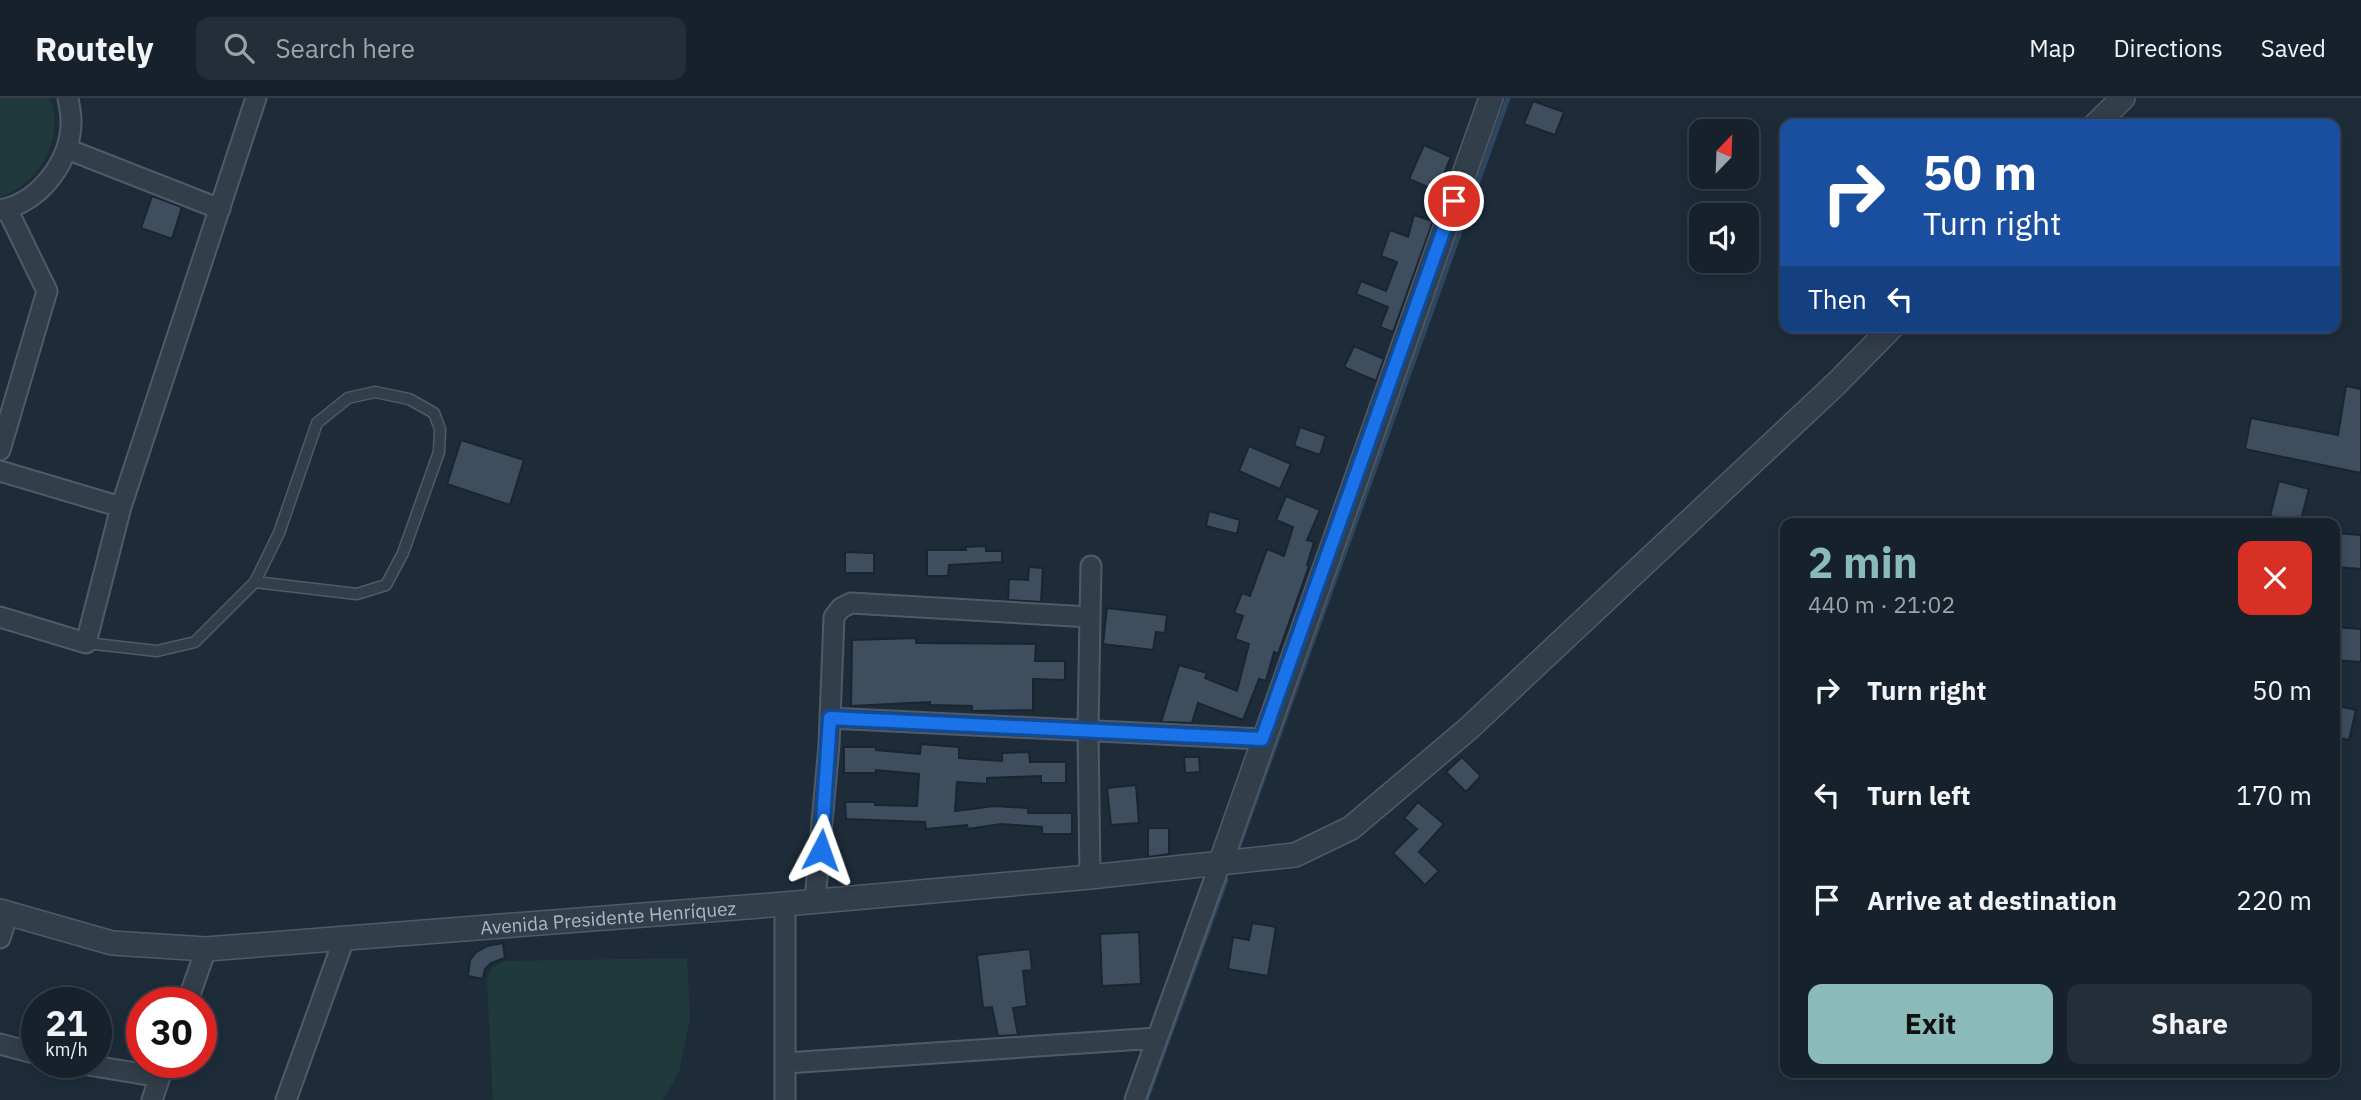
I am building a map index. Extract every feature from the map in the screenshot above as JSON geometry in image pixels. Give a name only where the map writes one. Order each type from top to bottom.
[{"type":"street","points":[[0,450],[47,291],[4,209],[33,195],[54,175],[67,149],[71,121],[68,98]]},
{"type":"street","points":[[0,617],[86,643],[121,507],[256,98]]},
{"type":"street","points":[[1135,1100],[1491,98]]},
{"type":"street","points":[[2101,119],[2123,98]]},
{"type":"street","points":[[67,149],[220,209]]},
{"type":"street","name":"Avenida Presidente Henríquez","points":[[4,912],[112,943],[206,949],[785,904],[1090,877],[1295,855],[1351,828],[1468,729],[1827,392],[1886,333]]},
{"type":"street","points":[[0,471],[121,507]]},
{"type":"street","points":[[1090,877],[1088,731],[1091,566]]},
{"type":"street","points":[[815,900],[830,718],[834,617],[841,608],[851,603],[1090,617]]},
{"type":"street","points":[[830,718],[1262,739]]},
{"type":"street","points":[[785,904],[785,1100]]},
{"type":"street","points":[[0,938],[4,912]]},
{"type":"street","points":[[286,1100],[344,939]]},
{"type":"street","points":[[193,987],[206,949]]},
{"type":"street","points":[[786,1063],[1157,1038]]},
{"type":"street","points":[[0,1044],[21,1050]]},
{"type":"street","points":[[152,1100],[160,1078]]},
{"type":"lane","points":[[86,643],[157,650],[195,642],[255,582],[279,533],[317,423],[348,398],[375,393],[409,399],[434,413],[440,429],[439,452],[403,553],[386,585],[357,594],[255,582]]},
{"type":"green space","points":[[0,98],[50,98],[54,129],[46,158],[37,171],[27,182],[0,197]]},
{"type":"green space","points":[[687,958],[690,1018],[679,1072],[663,1100],[493,1100],[487,979],[492,967],[505,961]]},
{"type":"building","points":[[1533,101],[1564,112],[1555,135],[1524,124]]},
{"type":"building","points":[[1424,145],[1451,157],[1437,191],[1409,179]]},
{"type":"building","points":[[152,196],[182,207],[172,239],[141,228]]},
{"type":"building","points":[[1414,215],[1433,221],[1393,332],[1380,327],[1388,307],[1356,294],[1361,281],[1386,291],[1397,262],[1381,256],[1390,230],[1408,237]]},
{"type":"building","points":[[1354,346],[1384,359],[1376,381],[1344,367]]},
{"type":"building","points":[[2346,386],[2361,389],[2361,473],[2245,449],[2251,418],[2338,435]]},
{"type":"building","points":[[1300,427],[1326,436],[1320,455],[1294,446]]},
{"type":"building","points":[[461,440],[524,460],[510,505],[447,484]]},
{"type":"building","points":[[1249,446],[1291,464],[1280,489],[1239,471]]},
{"type":"building","points":[[2279,481],[2309,489],[2301,518],[2270,516]]},
{"type":"building","points":[[1286,496],[1320,510],[1307,540],[1314,542],[1307,565],[1309,566],[1278,654],[1274,652],[1266,681],[1259,679],[1243,720],[1198,703],[1192,723],[1161,722],[1179,665],[1207,673],[1205,678],[1237,691],[1249,644],[1235,639],[1243,616],[1234,613],[1242,593],[1250,596],[1267,549],[1284,556],[1293,527],[1276,520]]},
{"type":"building","points":[[1209,511],[1240,520],[1237,534],[1206,526]]},
{"type":"building","points":[[2340,533],[2361,535],[2361,569],[2340,567]]},
{"type":"building","points":[[986,546],[986,551],[1002,551],[1002,562],[949,565],[948,576],[927,576],[927,550],[966,550],[965,547]]},
{"type":"building","points":[[845,552],[874,553],[874,573],[845,573]]},
{"type":"building","points":[[1029,567],[1043,568],[1041,602],[1008,600],[1009,579],[1028,580]]},
{"type":"building","points":[[1107,608],[1167,615],[1165,633],[1156,632],[1153,650],[1103,644]]},
{"type":"building","points":[[2340,627],[2361,629],[2361,662],[2340,660]]},
{"type":"building","points":[[916,638],[916,643],[1036,644],[1035,661],[1065,661],[1065,680],[1033,679],[1033,710],[972,711],[972,706],[930,705],[930,702],[851,706],[852,640]]},
{"type":"building","points":[[2340,706],[2356,710],[2349,740],[2340,738]]},
{"type":"building","points":[[921,744],[959,747],[959,758],[1002,761],[1002,753],[1029,752],[1030,762],[1066,762],[1066,783],[1041,783],[1041,776],[987,778],[987,784],[957,782],[955,811],[994,806],[1028,808],[1028,813],[1072,813],[1072,834],[1042,834],[1042,827],[1001,824],[968,829],[967,825],[926,829],[925,822],[846,819],[845,802],[917,806],[919,774],[876,770],[876,773],[844,773],[844,747],[876,747],[876,750],[920,754]]},
{"type":"building","points":[[1184,757],[1199,757],[1200,772],[1185,773]]},
{"type":"building","points":[[1462,757],[1481,776],[1466,792],[1446,772]]},
{"type":"building","points":[[1136,785],[1139,823],[1111,825],[1107,788]]},
{"type":"building","points":[[1418,802],[1444,824],[1419,852],[1439,871],[1425,885],[1393,853],[1417,829],[1404,818]]},
{"type":"building","points":[[1148,828],[1169,828],[1169,854],[1148,857]]},
{"type":"building","points":[[1252,923],[1276,927],[1268,976],[1228,969],[1233,937],[1249,940]]},
{"type":"building","points":[[1139,932],[1141,984],[1102,986],[1100,934]]},
{"type":"building","points":[[503,943],[505,958],[491,963],[485,969],[483,979],[468,976],[470,960],[476,952],[487,946]]},
{"type":"building","points":[[1030,949],[1032,970],[1023,971],[1027,1006],[1013,1008],[1018,1035],[998,1036],[992,1007],[983,1008],[977,955]]},
{"type":"waterway","points":[[1236,854],[1508,98]]},
{"type":"waterway","points":[[1146,1100],[1226,880]]},
{"type":"route","points":[[821,850],[830,718],[1262,739],[1454,201]]}]
